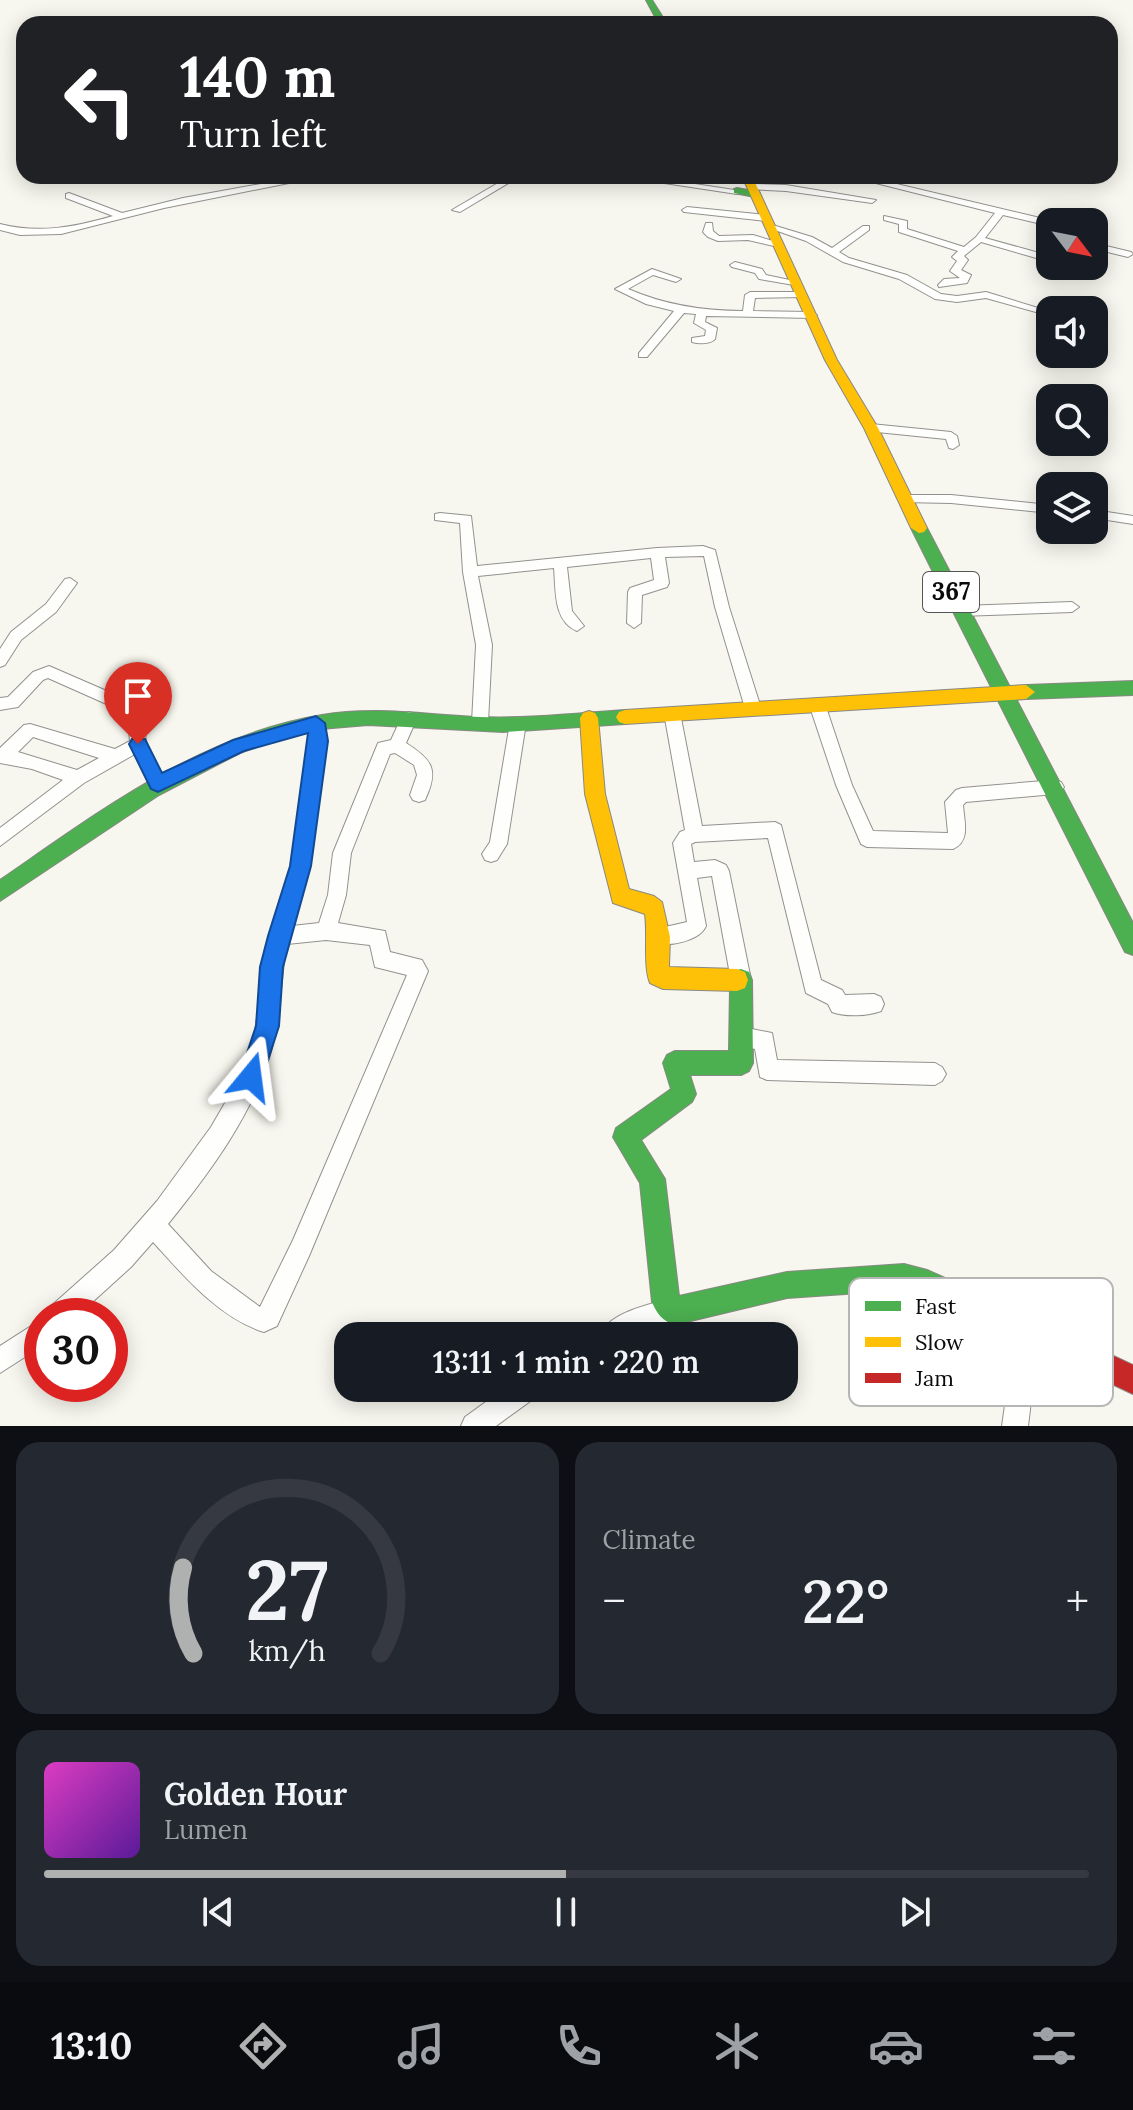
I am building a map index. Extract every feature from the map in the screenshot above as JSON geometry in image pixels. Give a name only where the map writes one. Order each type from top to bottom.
[{"type":"street","points":[[0,227],[20,233],[39,233],[272,184]]},
{"type":"street","points":[[457,210],[502,184]]},
{"type":"street","points":[[713,184],[786,188],[872,200]]},
{"type":"street","points":[[886,184],[1036,220]]},
{"type":"street","name":"367","points":[[747,187],[812,315],[831,360],[871,428],[960,611],[1055,787],[1133,945]]},
{"type":"street","points":[[69,196],[121,216]]},
{"type":"street","points":[[687,210],[809,239],[846,260],[903,277],[939,297],[957,299],[986,295],[1036,309]]},
{"type":"street","points":[[943,285],[954,280],[962,281],[966,275],[955,271],[963,260],[957,257],[979,239],[1001,211]]},
{"type":"street","points":[[887,218],[904,223],[901,229],[904,231],[965,250]]},
{"type":"street","points":[[709,225],[709,234],[727,240],[771,231]]},
{"type":"street","points":[[833,252],[866,228]]},
{"type":"street","points":[[979,239],[1036,255]]},
{"type":"street","points":[[1108,252],[1128,254]]},
{"type":"street","points":[[735,265],[759,271],[762,277],[798,288]]},
{"type":"street","points":[[676,279],[648,273],[620,289],[650,302],[702,313],[812,315]]},
{"type":"street","points":[[748,313],[750,295],[798,288]]},
{"type":"street","points":[[643,355],[681,309]]},
{"type":"street","points":[[696,340],[710,339],[712,328],[699,323],[702,313]]},
{"type":"street","points":[[871,428],[933,432],[951,436],[953,445]]},
{"type":"street","points":[[907,499],[951,499],[1036,508]]},
{"type":"street","points":[[1108,516],[1133,520]]},
{"type":"street","points":[[440,517],[464,517],[467,520],[470,572],[484,645],[480,722]]},
{"type":"street","points":[[470,572],[657,553],[710,553],[722,607],[753,708]]},
{"type":"street","points":[[634,623],[635,592],[662,583],[657,553]]},
{"type":"street","points":[[560,562],[565,612],[577,626]]},
{"type":"street","points":[[0,661],[16,636],[51,608],[70,583]]},
{"type":"street","points":[[960,611],[1072,607]]},
{"type":"street","points":[[0,704],[12,703],[36,678],[49,672],[126,706],[136,719],[138,744],[158,784]]},
{"type":"street","points":[[0,892],[158,784],[239,745],[316,723],[381,716],[518,723],[1133,688]]},
{"type":"street","points":[[817,704],[849,798],[867,839],[953,841],[957,836],[954,802],[962,795],[1055,787]]},
{"type":"street","points":[[672,713],[695,834]]},
{"type":"street","points":[[397,746],[409,718]]},
{"type":"street","points":[[589,718],[595,794],[620,896],[654,907],[659,936],[660,977],[741,980]]},
{"type":"street","points":[[79,1298],[131,1250],[198,1164],[244,1094],[259,1059],[268,1026],[272,967],[301,866],[318,741],[316,723]]},
{"type":"street","points":[[491,854],[498,848],[518,723]]},
{"type":"street","points":[[2,756],[30,730],[119,757]]},
{"type":"street","points":[[0,838],[78,778],[138,744]]},
{"type":"street","points":[[326,931],[337,895],[342,853],[382,750],[397,746],[423,765],[425,775],[419,795]]},
{"type":"street","points":[[2,756],[33,762],[78,778]]},
{"type":"street","points":[[659,936],[697,926],[682,843],[686,837],[775,830],[813,986],[835,997],[839,1005],[874,1004]]},
{"type":"street","points":[[672,1310],[666,1302],[652,1179],[625,1137],[684,1094],[675,1063],[738,1064],[742,1061],[741,980],[720,871],[715,868],[687,871]]},
{"type":"street","points":[[152,1223],[203,1279],[254,1317],[264,1320],[271,1313],[418,971],[415,967],[382,960],[378,937],[326,931],[279,936]]},
{"type":"street","points":[[742,1037],[765,1040],[767,1070],[935,1074]]},
{"type":"street","points":[[634,1322],[672,1310],[787,1285],[849,1281]]},
{"type":"street","points":[[0,1361],[24,1344]]},
{"type":"street","points":[[1113,1370],[1133,1380]]},
{"type":"street","points":[[474,1426],[507,1402]]},
{"type":"street","points":[[1015,1426],[1018,1406]]},
{"type":"traffic: fast","points":[[649,0],[658,16]]},
{"type":"traffic: fast","points":[[737,191],[755,194]]},
{"type":"traffic: fast","points":[[919,528],[1133,945]]},
{"type":"traffic: fast","points":[[1026,692],[1133,688]]},
{"type":"traffic: fast","points":[[0,892],[152,789],[233,747],[276,732],[321,722],[368,718],[503,725],[625,717]]},
{"type":"traffic: fast","points":[[737,980],[741,980],[741,1063],[675,1063],[684,1094],[625,1137],[652,1179],[666,1302],[674,1311],[787,1285],[849,1281]]},
{"type":"traffic: fast","points":[[889,1278],[908,1278]]},
{"type":"traffic: slow","points":[[751,184],[831,360],[871,428],[919,528]]},
{"type":"traffic: slow","points":[[625,717],[1026,692]]},
{"type":"traffic: slow","points":[[589,718],[595,794],[620,896],[647,903],[655,909],[659,937],[658,975],[663,978],[737,980]]},
{"type":"traffic: jam","points":[[1113,1370],[1133,1380]]},
{"type":"route","points":[[138,744],[158,784],[239,745],[316,723],[318,741],[301,866],[279,936],[272,967],[268,1026],[251,1077]]}]
